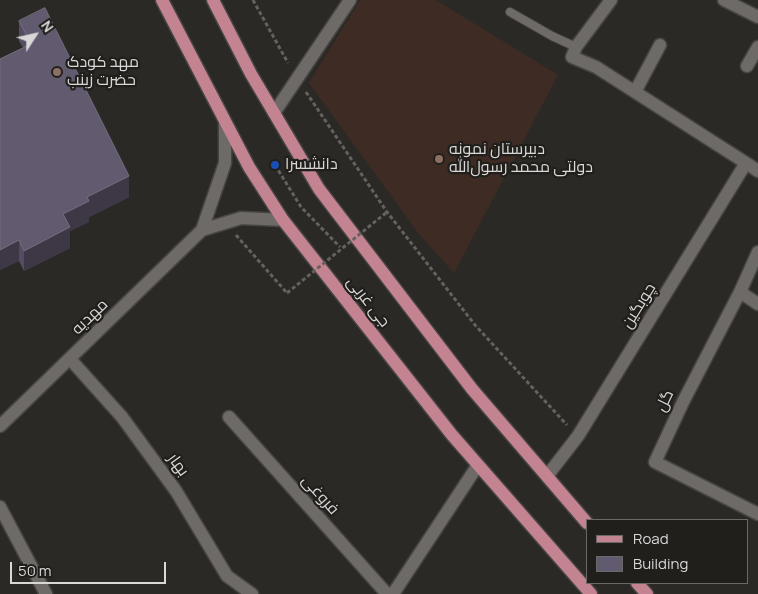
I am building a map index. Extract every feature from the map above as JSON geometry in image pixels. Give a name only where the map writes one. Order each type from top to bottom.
[{"type":"main road","name":"جی غربی","points":[[162,0],[249,167],[283,220],[452,435],[591,594]]},
{"type":"main road","name":"جی غربی","points":[[213,0],[251,74],[319,189],[472,389],[586,522]]},
{"type":"main road","points":[[638,584],[647,594]]},
{"type":"street","points":[[274,113],[350,0]]},
{"type":"street","points":[[611,0],[576,48],[572,57],[596,67],[758,171]]},
{"type":"street","points":[[731,2],[758,18]]},
{"type":"street","points":[[635,92],[660,45]]},
{"type":"street","points":[[748,66],[758,47]]},
{"type":"street","points":[[202,230],[225,163],[225,123]]},
{"type":"street","name":"چوبگین","points":[[547,476],[578,436],[746,163]]},
{"type":"street","points":[[202,230],[241,218],[283,220]]},
{"type":"street","name":"مهدیه","points":[[0,426],[202,230]]},
{"type":"street","name":"گل","points":[[758,252],[655,462],[758,514]]},
{"type":"street","points":[[740,292],[758,304]]},
{"type":"street","name":"بهار","points":[[70,359],[122,417],[176,491],[227,576],[252,594]]},
{"type":"street","name":"فروغی","points":[[229,417],[387,594]]},
{"type":"street","points":[[393,594],[478,465]]},
{"type":"street","points":[[0,507],[46,594]]},
{"type":"lane","points":[[510,12],[576,48]]},
{"type":"path","points":[[254,0],[297,79],[388,212],[475,325],[578,436]]},
{"type":"path","points":[[275,165],[301,207],[342,249]]},
{"type":"path","points":[[226,223],[287,293],[388,212]]},
{"type":"shaded area","name":"دبیرستان نمونه دولتی محمد رسول‌الله","points":[[360,0],[436,0],[558,75],[454,273],[419,234],[309,83]]},
{"type":"building","points":[[45,8],[129,176],[87,197],[89,201],[63,214],[70,227],[24,251],[19,240],[0,250],[0,59],[31,44],[19,21]]},
{"type":"place","name":"مهد کودک حضرت زینب","points":[[57,72]]},
{"type":"place","name":"دبیرستان نمونه دولتی محمد رسول‌الله","points":[[439,159]]},
{"type":"place","name":"دانشسرا","points":[[275,165]]}]
